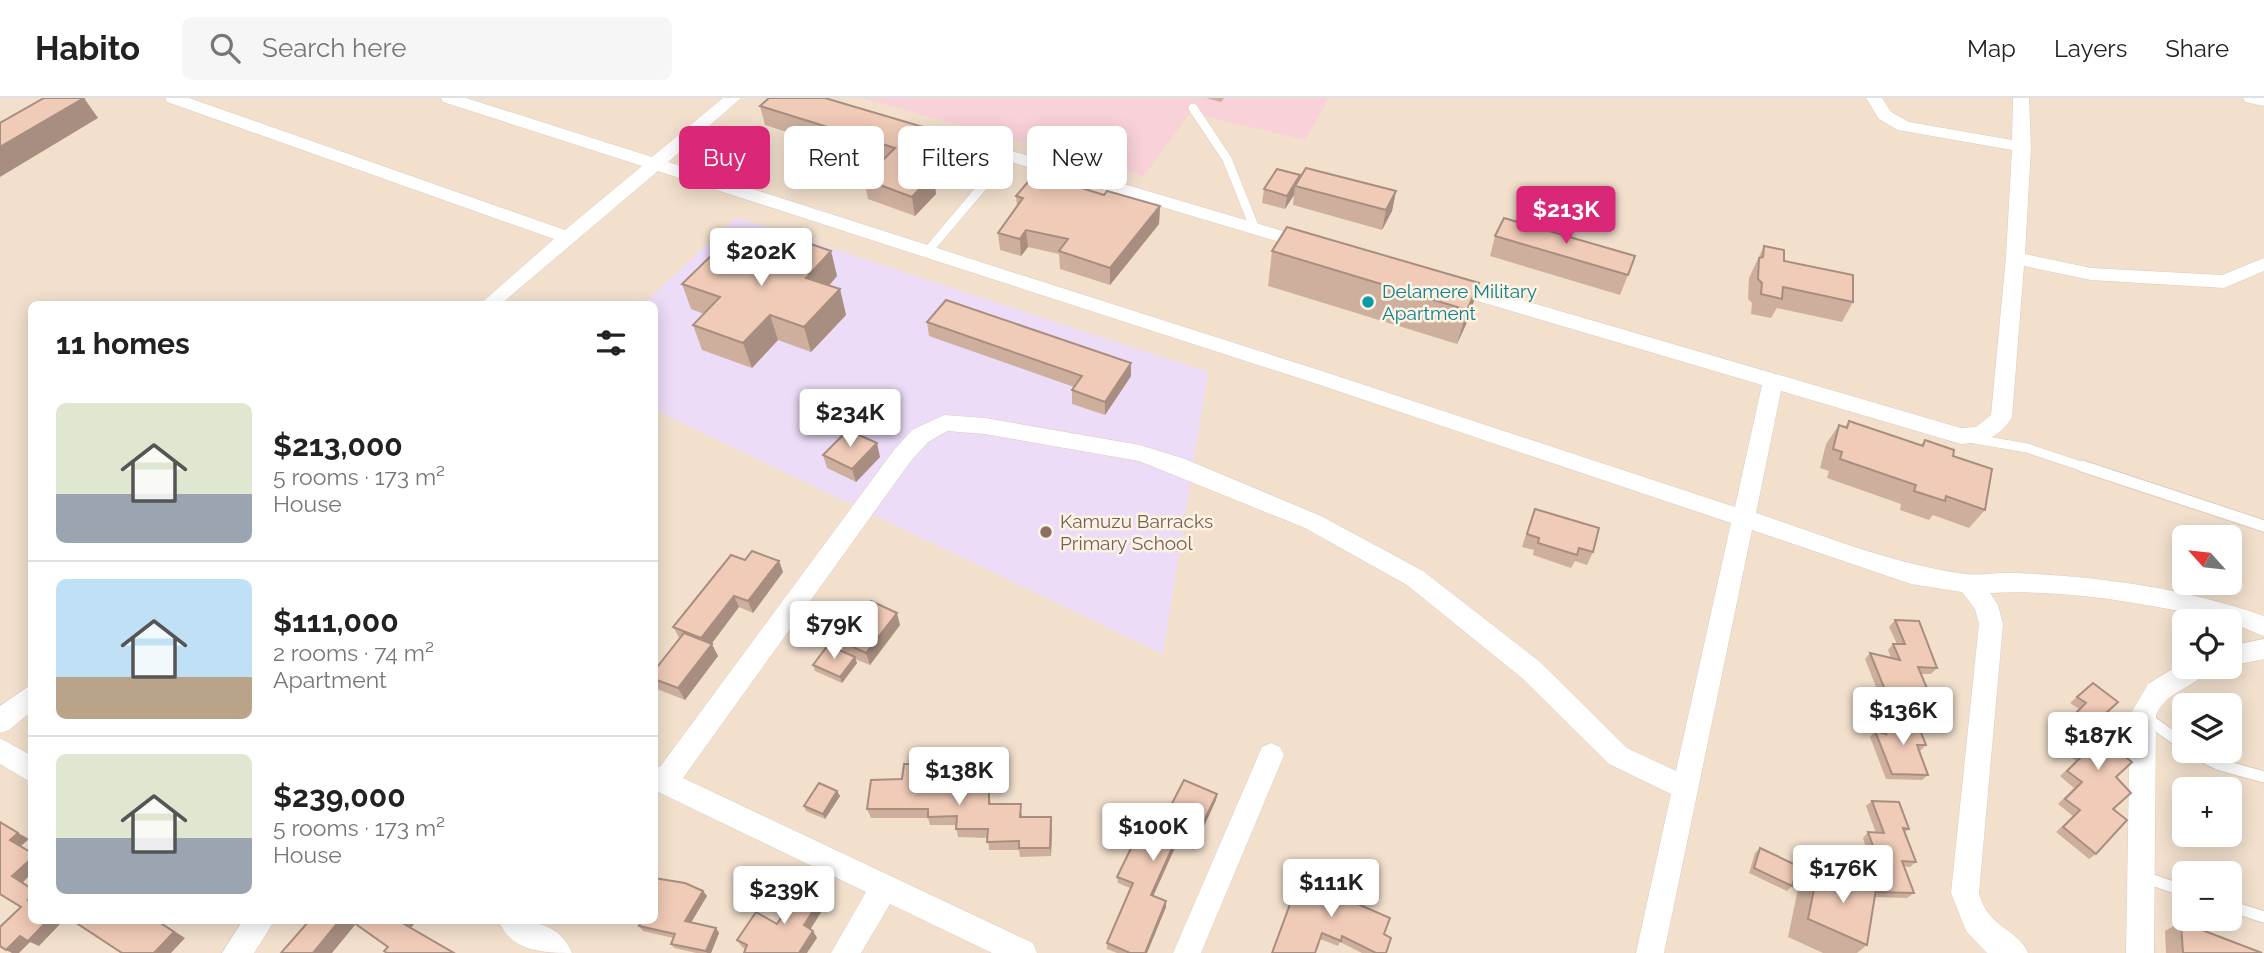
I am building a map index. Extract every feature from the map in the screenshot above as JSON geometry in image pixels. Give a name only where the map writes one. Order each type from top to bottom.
[{"type":"street","points":[[173,98],[568,237]]},
{"type":"street","points":[[449,98],[1743,516],[1911,574],[1969,584],[2016,582],[2133,592],[2208,607],[2264,626]]},
{"type":"street","points":[[493,301],[733,98]]},
{"type":"street","points":[[1874,98],[1885,115],[1904,126],[2021,147]]},
{"type":"street","points":[[1427,280],[1961,436],[1980,436],[1992,429],[2001,417],[2015,258],[2021,98]]},
{"type":"street","points":[[2250,98],[2264,101]]},
{"type":"street","points":[[1013,156],[1334,252]]},
{"type":"street","points":[[2015,258],[2091,274],[2224,282],[2264,264]]},
{"type":"street","points":[[1650,953],[1669,869],[1683,787],[1773,381]]},
{"type":"street","points":[[1023,953],[660,779],[902,456],[920,436],[944,423],[985,426],[1140,453],[1177,464],[1329,528],[1415,578],[1514,656],[1618,756],[1683,787]]},
{"type":"street","points":[[1969,584],[1986,605],[1991,624],[1965,893],[1968,909],[1976,924],[2014,953]]},
{"type":"street","points":[[2242,654],[2264,649]]},
{"type":"street","points":[[2140,953],[2143,715],[2147,700],[2174,679]]},
{"type":"street","points":[[0,722],[28,698]]},
{"type":"street","points":[[0,750],[28,768]]},
{"type":"street","points":[[1187,953],[1272,755]]},
{"type":"street","points":[[845,953],[885,887]]},
{"type":"street","points":[[236,953],[255,924]]},
{"type":"street","points":[[518,924],[558,953]]},
{"type":"lane","points":[[1194,108],[1212,132],[1237,180],[1244,211],[1255,229]]},
{"type":"lane","points":[[927,253],[981,189]]},
{"type":"lane","points":[[1961,436],[2027,448],[2264,526]]},
{"type":"lane","points":[[2143,715],[2172,737]]},
{"type":"lane","points":[[2216,763],[2264,778]]},
{"type":"lane","points":[[2141,876],[2172,887]]},
{"type":"lane","points":[[2242,910],[2264,917]]},
{"type":"shaded area","points":[[0,98],[2264,98],[2264,953],[0,953]]},
{"type":"shaded area","points":[[861,98],[1329,98],[1305,140],[1190,113],[1144,176],[1127,171],[1127,126],[1027,126],[1027,144],[1013,140],[1013,126],[963,126]]},
{"type":"shaded area","name":"Kamuzu Barracks Primary School","points":[[736,217],[1208,372],[1163,654],[658,411],[658,301],[646,301]]},
{"type":"building","points":[[44,98],[84,98],[0,147],[0,123]]},
{"type":"building","points":[[769,98],[825,98],[920,126],[898,126],[898,189],[919,189],[912,197],[884,186],[884,159],[895,148],[884,145],[884,126],[824,126],[760,106]]},
{"type":"building","points":[[1306,168],[1396,191],[1386,210],[1295,186]]},
{"type":"building","points":[[1277,169],[1300,175],[1287,196],[1264,189]]},
{"type":"building","points":[[1027,183],[1027,189],[1085,189],[1104,195],[1107,191],[1160,206],[1110,268],[1059,251],[1068,239],[1026,230],[1020,239],[998,233],[1023,198],[1016,196]]},
{"type":"building","points":[[1504,218],[1635,256],[1628,275],[1495,236]]},
{"type":"building","points":[[1287,227],[1479,283],[1467,310],[1272,251]]},
{"type":"building","points":[[782,234],[831,251],[806,278],[840,289],[804,327],[770,315],[743,343],[693,325],[720,297],[682,284],[720,247],[757,260]]},
{"type":"building","points":[[1764,246],[1784,250],[1784,261],[1853,275],[1853,302],[1783,287],[1782,299],[1761,294],[1762,283],[1758,279],[1759,258],[1763,257]]},
{"type":"building","points":[[946,300],[1131,363],[1105,402],[1072,390],[1082,376],[927,322]]},
{"type":"building","points":[[1849,421],[1923,446],[1925,440],[1954,450],[1953,456],[1992,469],[1985,510],[1946,496],[1945,501],[1914,491],[1916,485],[1840,459],[1842,452],[1833,449],[1839,425],[1847,428]]},
{"type":"building","points":[[848,430],[877,443],[852,469],[823,455]]},
{"type":"building","points":[[1535,509],[1599,528],[1593,552],[1579,548],[1577,555],[1538,543],[1539,538],[1527,534]]},
{"type":"building","points":[[752,551],[779,561],[748,601],[734,596],[701,638],[673,627],[731,555],[745,560]]},
{"type":"building","points":[[871,601],[897,613],[866,653],[840,641]]},
{"type":"building","points":[[1895,620],[1919,621],[1937,668],[1918,667],[1929,693],[1920,692],[1931,718],[1896,717],[1870,653],[1900,660],[1893,644],[1905,644]]},
{"type":"building","points":[[684,633],[712,644],[678,688],[658,680],[658,666]]},
{"type":"building","points":[[828,645],[855,657],[840,677],[813,665]]},
{"type":"building","points":[[2093,683],[2118,702],[2103,716],[2134,739],[2120,753],[2132,762],[2116,777],[2131,793],[2113,809],[2127,820],[2096,854],[2063,827],[2080,810],[2065,799],[2082,782],[2067,771],[2083,755],[2069,744],[2084,729],[2071,718],[2086,703],[2077,697]]},
{"type":"building","points":[[1881,720],[1916,720],[1926,745],[1917,745],[1928,775],[1892,774],[1875,731],[1886,734]]},
{"type":"building","points":[[904,764],[932,764],[930,781],[960,780],[959,792],[989,792],[989,804],[1021,804],[1020,817],[1051,817],[1050,848],[1019,848],[1019,841],[987,842],[988,829],[956,829],[957,816],[928,817],[928,809],[867,809],[871,780],[902,779]]},
{"type":"building","points":[[1184,780],[1217,794],[1193,844],[1177,837],[1151,895],[1166,901],[1145,953],[1130,953],[1107,943],[1133,883],[1117,877],[1135,840],[1104,827],[1113,810],[1159,829]]},
{"type":"building","points":[[819,783],[837,791],[823,814],[804,806]]},
{"type":"building","points":[[1872,801],[1899,802],[1909,829],[1903,828],[1916,862],[1902,861],[1914,893],[1876,892],[1874,888],[1865,863],[1879,863],[1868,832],[1884,833]]},
{"type":"building","points":[[0,822],[18,833],[10,840],[28,851],[28,862],[12,876],[28,886],[28,924],[44,924],[28,941],[20,936],[6,950],[0,946],[0,927],[21,907],[0,894]]},
{"type":"building","points":[[1760,848],[1798,866],[1792,886],[1754,868]]},
{"type":"building","points":[[1819,865],[1876,889],[1867,945],[1808,919]]},
{"type":"building","points":[[1323,870],[1359,885],[1353,902],[1390,918],[1384,934],[1391,938],[1386,953],[1376,953],[1342,936],[1341,941],[1322,933],[1315,953],[1272,953],[1296,888],[1314,896]]},
{"type":"building","points":[[658,879],[685,883],[703,891],[685,921],[716,928],[706,951],[671,944],[675,934],[639,926],[658,924]]},
{"type":"building","points":[[806,881],[826,891],[804,925],[813,931],[799,953],[744,953],[747,945],[737,940],[756,912],[777,924]]},
{"type":"building","points":[[78,924],[162,924],[174,932],[154,953],[122,953]]},
{"type":"building","points":[[306,924],[337,924],[313,953],[281,953]]},
{"type":"building","points":[[356,924],[404,924],[454,953],[387,953],[384,951],[388,947]]},
{"type":"building","points":[[2182,931],[2205,931],[2262,953],[2183,953]]},
{"type":"place","name":"Delamere Military Apartment","points":[[1368,302]]},
{"type":"place","name":"Kamuzu Barracks Primary School","points":[[1046,532]]}]
